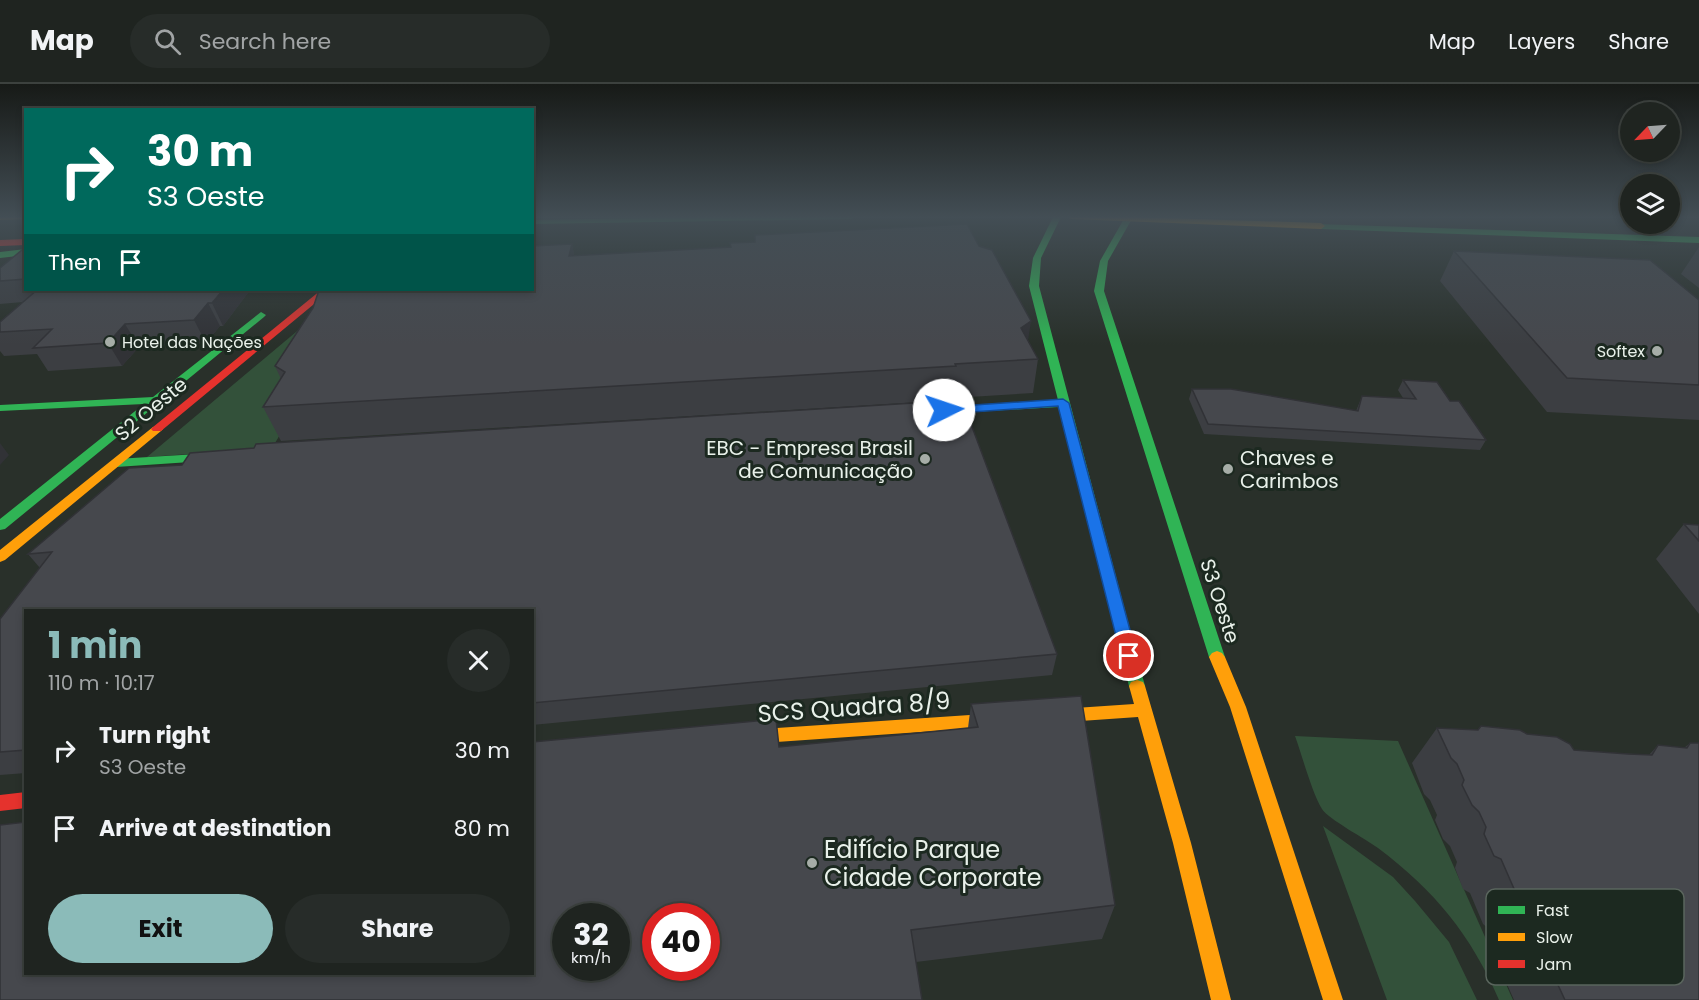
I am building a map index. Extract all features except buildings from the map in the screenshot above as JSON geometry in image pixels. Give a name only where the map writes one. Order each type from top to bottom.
[{"type":"main road","points":[[1037,260],[1034,286],[1063,403],[1143,710],[1182,843],[1221,1000]]},
{"type":"main road","name":"S3 Oeste","points":[[1104,260],[1099,276],[1099,291],[1213,646],[1238,708],[1333,1000]]},
{"type":"main road","name":"S2 Oeste","points":[[0,557],[325,291]]},
{"type":"main road","name":"S2 Oeste","points":[[0,526],[274,304]]},
{"type":"main road","points":[[0,408],[153,400]]},
{"type":"main road","points":[[908,412],[1063,403]]},
{"type":"main road","points":[[116,463],[242,455]]},
{"type":"main road","name":"SCS Quadra 8/9","points":[[721,738],[1143,710]]},
{"type":"main road","points":[[0,802],[24,800]]},
{"type":"green space","points":[[346,291],[305,393],[272,448],[147,457]]},
{"type":"green space","points":[[1295,736],[1398,741],[1486,939],[1486,973],[1463,935],[1434,898],[1378,848],[1326,813],[1318,802]]},
{"type":"green space","points":[[1323,826],[1393,877],[1415,901],[1449,942],[1477,1000],[1387,1000]]},
{"type":"green space","points":[[1492,985],[1506,985],[1513,1000],[1499,1000]]},
{"type":"traffic: fast","points":[[1037,260],[1034,286],[1137,686]]},
{"type":"traffic: fast","points":[[1105,260],[1099,291],[1217,657]]},
{"type":"traffic: fast","points":[[0,526],[261,315]]},
{"type":"traffic: fast","points":[[0,408],[153,400]]},
{"type":"traffic: fast","points":[[920,412],[1063,403]]},
{"type":"traffic: fast","points":[[116,463],[231,456]]},
{"type":"traffic: slow","points":[[0,557],[157,429]]},
{"type":"traffic: slow","points":[[1217,657],[1238,707],[1333,1000]]},
{"type":"traffic: slow","points":[[1137,686],[1182,843],[1221,1000]]},
{"type":"traffic: slow","points":[[732,738],[1143,710]]},
{"type":"traffic: jam","points":[[157,429],[325,291]]},
{"type":"traffic: jam","points":[[0,803],[24,800]]},
{"type":"place","name":"Hotel das Nações","points":[[110,342]]},
{"type":"place","name":"Softex","points":[[1657,351]]},
{"type":"place","name":"EBC - Empresa Brasil de Comunicação","points":[[925,459]]},
{"type":"place","name":"Chaves e Carimbos","points":[[1228,469]]},
{"type":"place","name":"Edifício Parque Cidade Corporate","points":[[812,863]]},
{"type":"route","points":[[944,410],[1063,403],[1129,656]]}]
